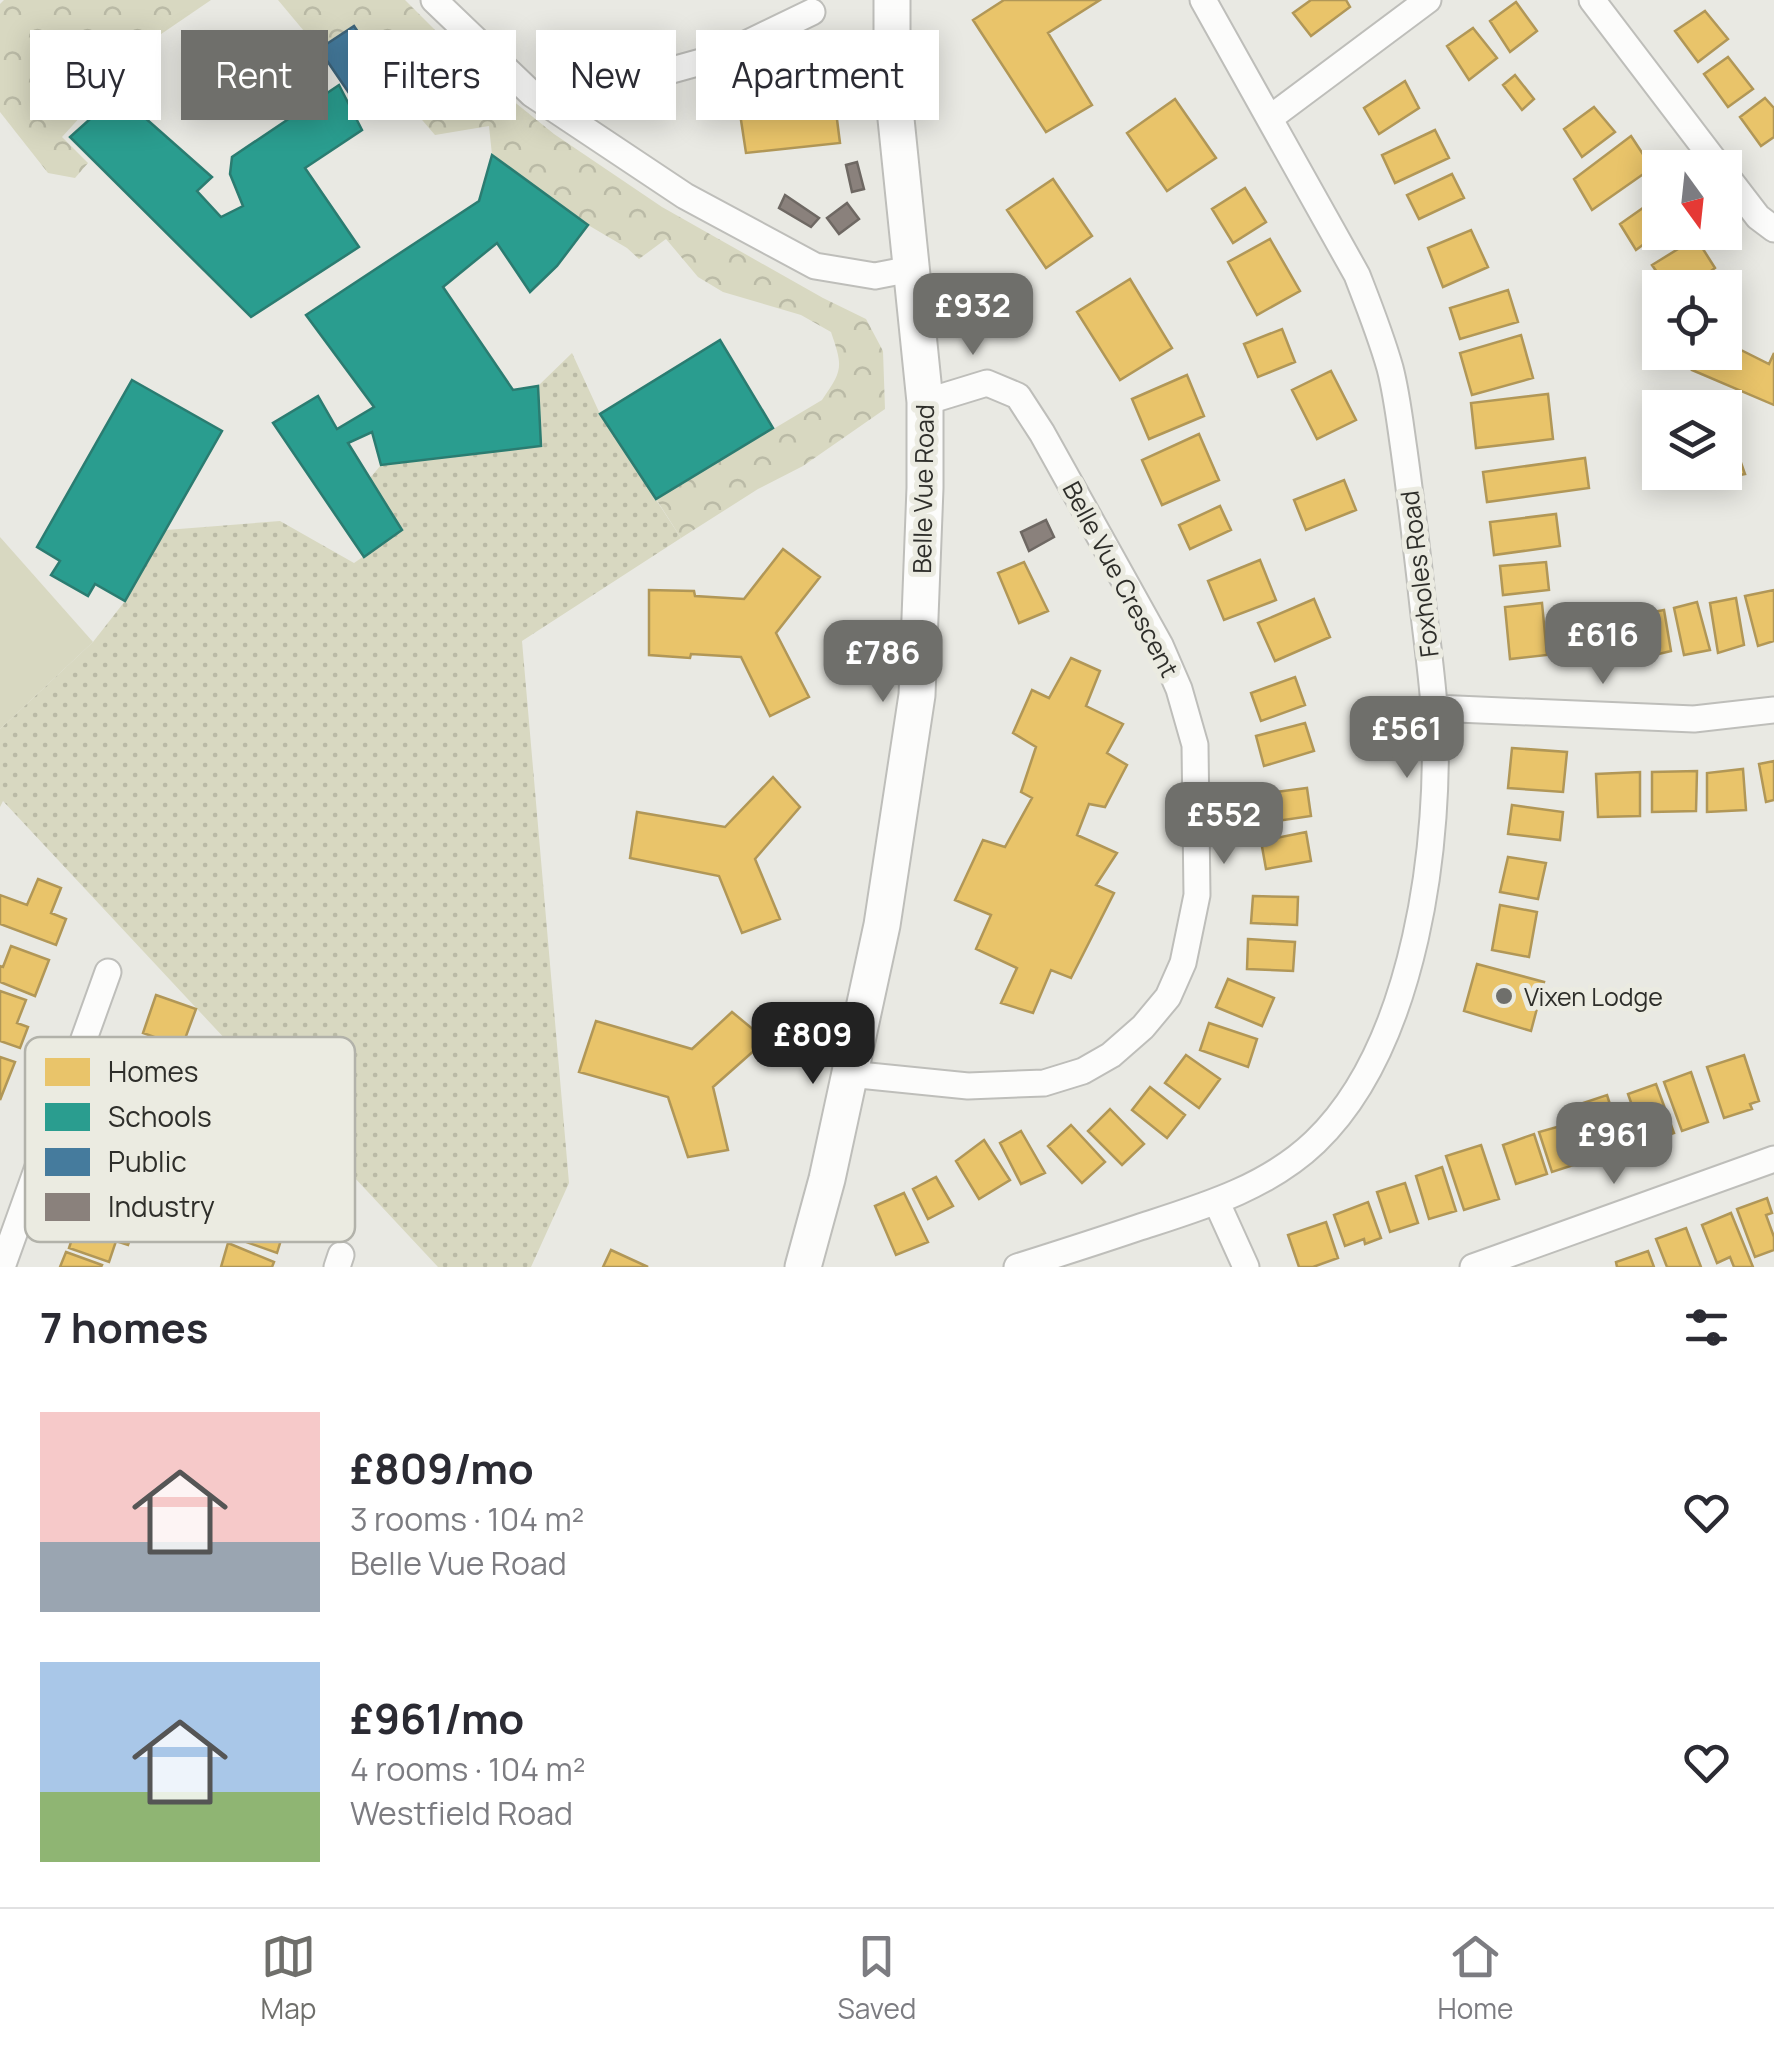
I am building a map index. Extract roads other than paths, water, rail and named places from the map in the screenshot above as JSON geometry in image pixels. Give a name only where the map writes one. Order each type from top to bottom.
[{"type":"main road","name":"Belle Vue Road","points":[[803,1267],[827,1179],[882,925],[918,695],[925,402],[892,80],[892,0]]},
{"type":"street","points":[[434,0],[532,94],[686,196],[814,266],[875,276],[911,269]]},
{"type":"street","name":"Foxholes Road","points":[[1017,1267],[1217,1202],[1274,1174],[1316,1141],[1350,1099],[1380,1050],[1414,944],[1425,883],[1434,796],[1434,708],[1414,525],[1391,371],[1357,275],[1203,0]]},
{"type":"street","points":[[1270,118],[1428,0]]},
{"type":"street","points":[[1592,0],[1706,150]]},
{"type":"street","points":[[574,122],[592,98],[607,88],[719,57],[812,12]]},
{"type":"street","points":[[1742,197],[1758,218],[1774,229]]},
{"type":"street","name":"Belle Vue Crescent","points":[[849,1074],[968,1086],[1044,1083],[1083,1071],[1111,1055],[1168,997],[1183,962],[1197,895],[1195,745],[1179,689],[1160,645],[1018,396],[987,383],[925,402]]},
{"type":"street","points":[[1434,708],[1694,718],[1774,710]]},
{"type":"street","points":[[85,1037],[108,972]]},
{"type":"street","points":[[1472,1267],[1774,1159]]},
{"type":"street","points":[[1217,1202],[1246,1267]]},
{"type":"street","points":[[2,1267],[25,1203]]},
{"type":"place","name":"Vixen Lodge","points":[[1504,996]]}]
